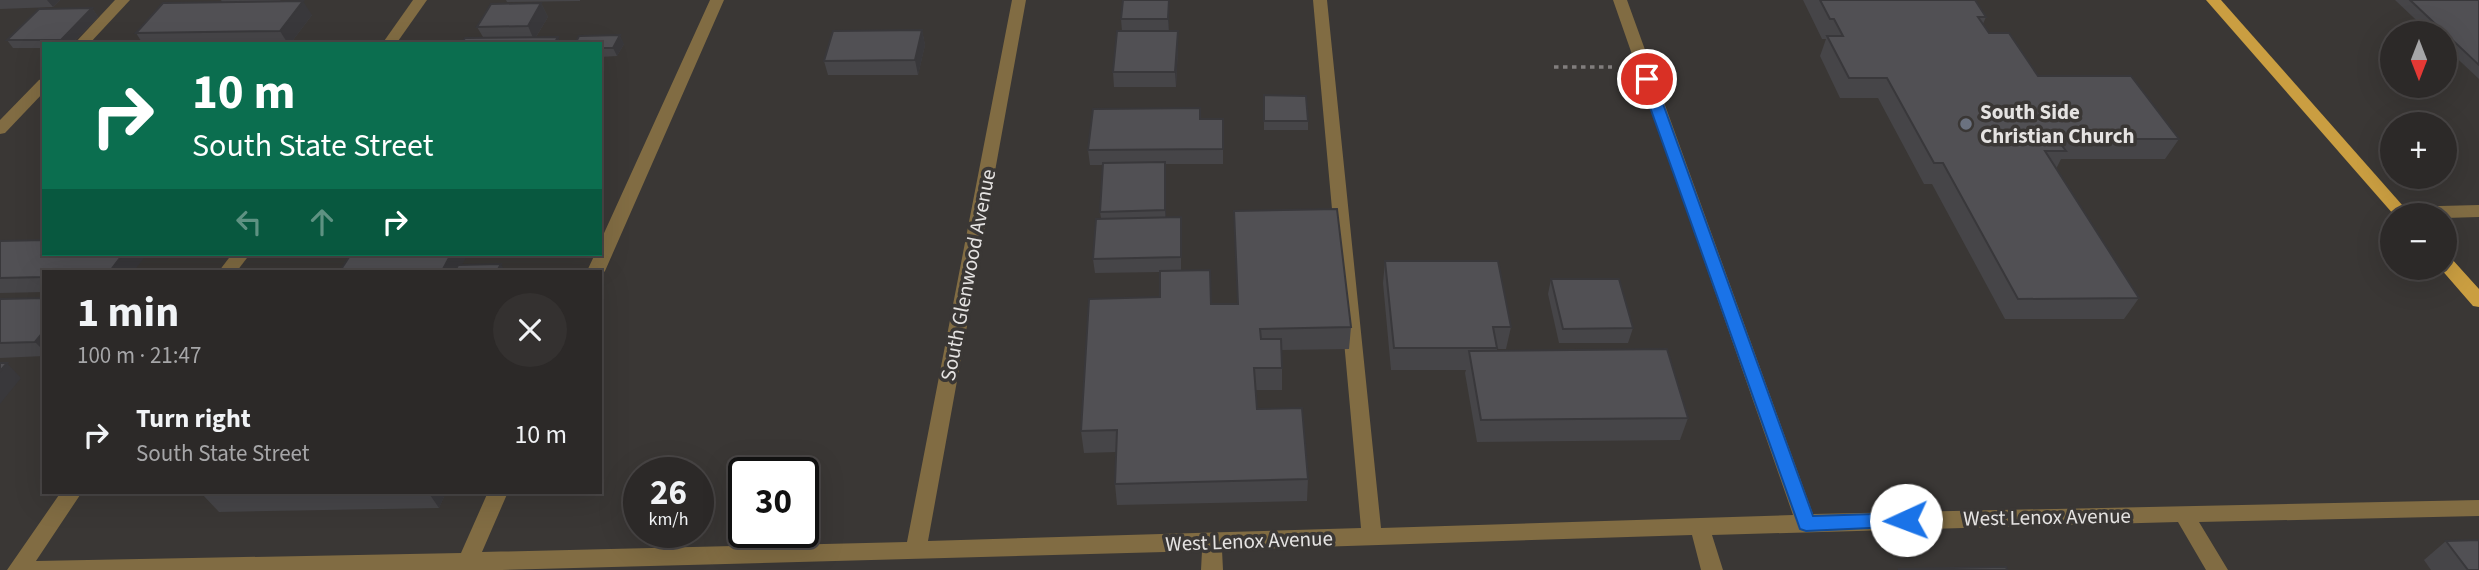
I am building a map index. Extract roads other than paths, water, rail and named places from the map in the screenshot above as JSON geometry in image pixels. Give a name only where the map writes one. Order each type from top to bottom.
[{"type":"main road","points":[[2213,0],[2392,203]]},
{"type":"main road","points":[[2457,276],[2479,301]]},
{"type":"street","points":[[83,42],[123,0]]},
{"type":"street","points":[[390,42],[420,0]]},
{"type":"street","points":[[596,270],[718,0]]},
{"type":"street","name":"South Glenwood Avenue","points":[[916,549],[1019,0]]},
{"type":"street","points":[[1320,0],[1371,537]]},
{"type":"street","points":[[1620,0],[1806,524]]},
{"type":"street","points":[[0,129],[42,85]]},
{"type":"street","points":[[2457,212],[2479,211]]},
{"type":"street","points":[[229,270],[239,256]]},
{"type":"street","points":[[19,570],[71,494]]},
{"type":"street","points":[[468,559],[497,494]]},
{"type":"street","name":"West Lenox Avenue","points":[[19,570],[204,568],[468,559],[713,564],[916,549],[2479,508]]},
{"type":"street","points":[[2184,514],[2217,570]]},
{"type":"street","points":[[1700,527],[1712,570]]},
{"type":"street","points":[[1212,542],[1212,570]]},
{"type":"place","name":"South Side Christian Church","points":[[1966,124]]}]
